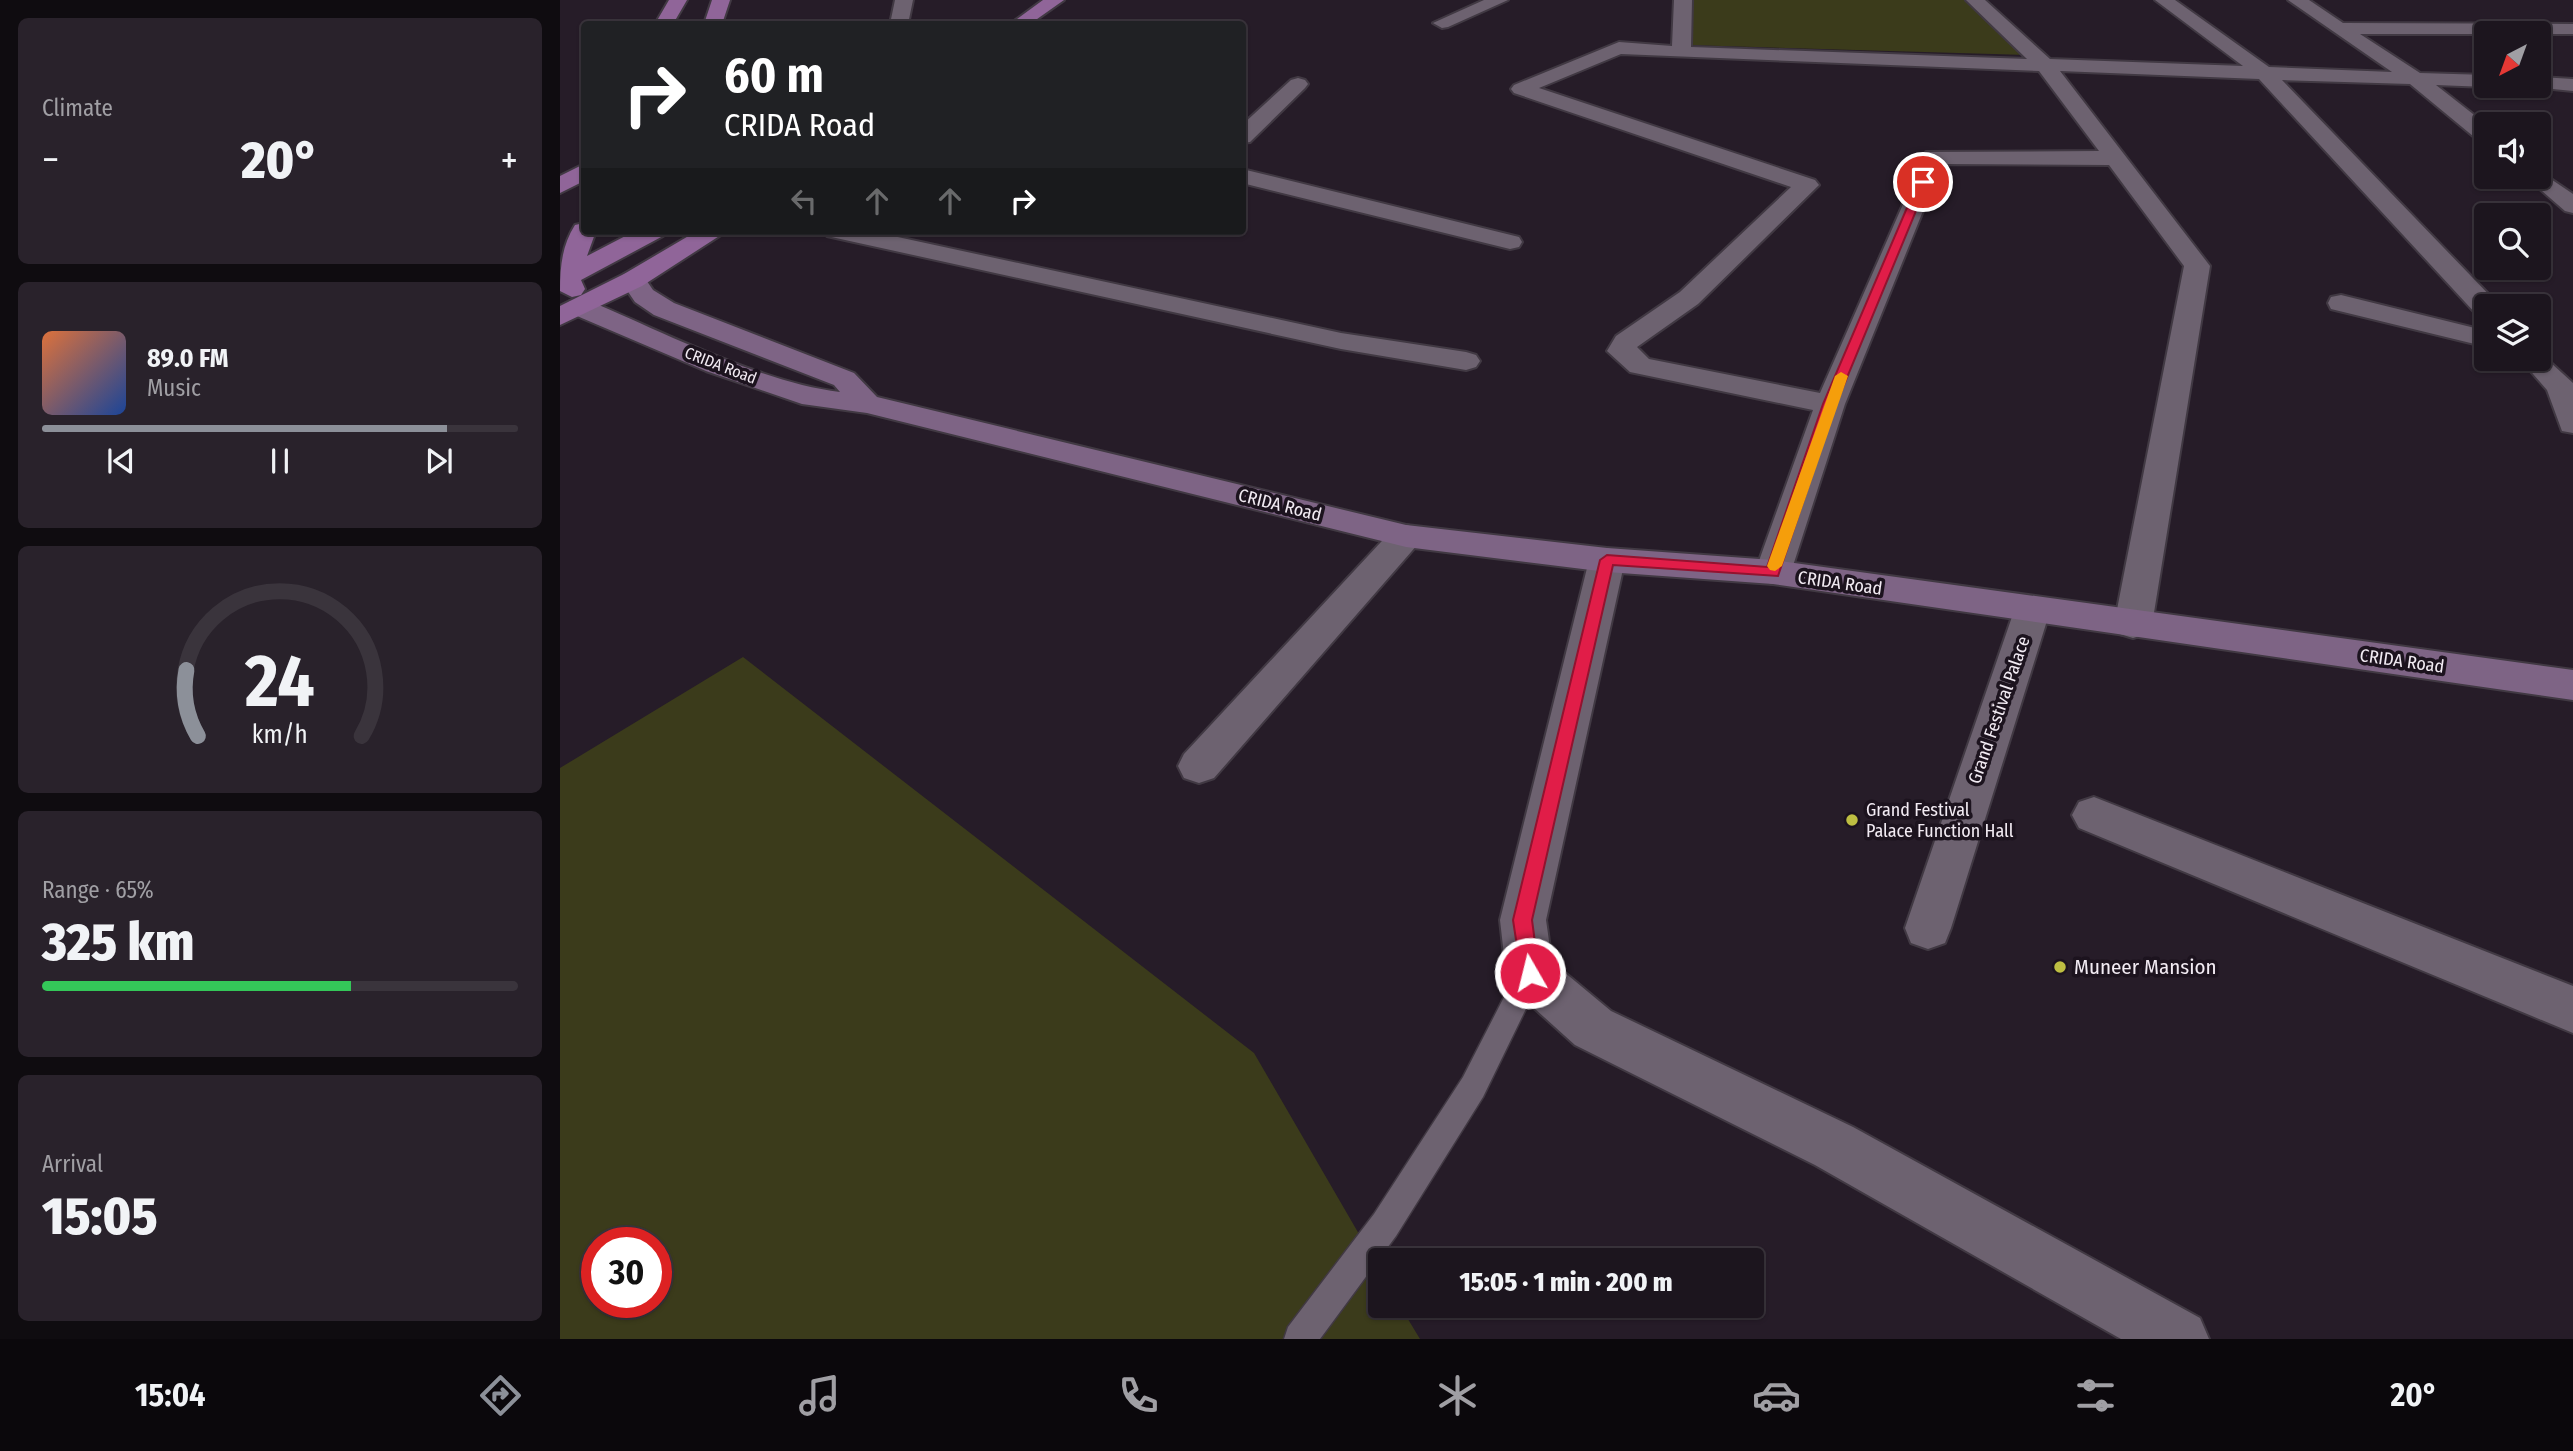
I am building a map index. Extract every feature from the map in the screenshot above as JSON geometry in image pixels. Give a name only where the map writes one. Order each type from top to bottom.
[{"type":"main road","points":[[666,21],[678,0]]},
{"type":"main road","points":[[714,21],[721,0]]},
{"type":"main road","points":[[1001,21],[1032,0]]},
{"type":"main road","points":[[1024,21],[1055,0]]},
{"type":"main road","points":[[560,186],[581,173]]},
{"type":"main road","points":[[582,235],[563,280],[570,312],[633,280],[708,235]]},
{"type":"main road","points":[[563,280],[644,235]]},
{"type":"main road","points":[[633,280],[644,235]]},
{"type":"main road","name":"CRIDA Road","points":[[633,280],[644,296],[664,309],[844,379],[867,404]]},
{"type":"main road","name":"CRIDA Road","points":[[570,312],[813,398],[867,404],[1406,536],[1607,560],[1773,572],[2032,611],[2573,685]]},
{"type":"street","points":[[900,21],[904,0]]},
{"type":"street","points":[[1442,23],[1499,0]]},
{"type":"street","points":[[1681,52],[1683,0]]},
{"type":"street","points":[[1975,0],[2045,65],[2197,266],[2133,625]]},
{"type":"street","points":[[2164,0],[2267,75],[2474,295]]},
{"type":"street","points":[[2297,0],[2343,27],[2415,78],[2474,126]]},
{"type":"street","points":[[2452,12],[2474,24]]},
{"type":"street","points":[[2343,27],[2474,29]]},
{"type":"street","points":[[2552,29],[2573,29]]},
{"type":"street","points":[[1830,404],[1640,366],[1621,352],[1626,342],[1689,299],[1807,185],[1521,89],[1619,48],[2267,75],[2474,80]]},
{"type":"street","points":[[1246,133],[1298,84]]},
{"type":"street","points":[[2552,84],[2571,86]]},
{"type":"street","points":[[1773,572],[1830,404],[1934,157],[2114,159]]},
{"type":"street","points":[[1246,177],[1510,242]]},
{"type":"street","points":[[2551,188],[2573,206]]},
{"type":"street","points":[[854,235],[1341,341],[1466,360]]},
{"type":"street","points":[[2341,303],[2474,336]]},
{"type":"street","points":[[2547,371],[2567,388],[2573,424]]},
{"type":"street","points":[[1199,765],[1406,536]]},
{"type":"street","points":[[1607,560],[1522,920],[1530,973],[1593,1028],[1834,1146],[2179,1339]]},
{"type":"street","name":"Grand Festival Palace","points":[[1928,928],[2032,611]]},
{"type":"street","points":[[2094,815],[2573,1010]]},
{"type":"lane","points":[[1300,1339],[1385,1225],[1473,1087],[1530,973]]},
{"type":"shaded area","points":[[1691,0],[1964,0],[2027,55],[1688,45]]},
{"type":"shaded area","points":[[743,657],[1254,1053],[1368,1250],[1368,1318],[1407,1318],[1420,1339],[560,1339],[560,768]]},
{"type":"slow traffic","points":[[1775,566],[1841,376]]},
{"type":"place","name":"Grand Festival Palace Function Hall","points":[[1852,820]]},
{"type":"place","name":"Muneer Mansion","points":[[2060,967]]},
{"type":"route","points":[[1530,973],[1522,920],[1607,560],[1773,572],[1830,404],[1923,182]]}]
